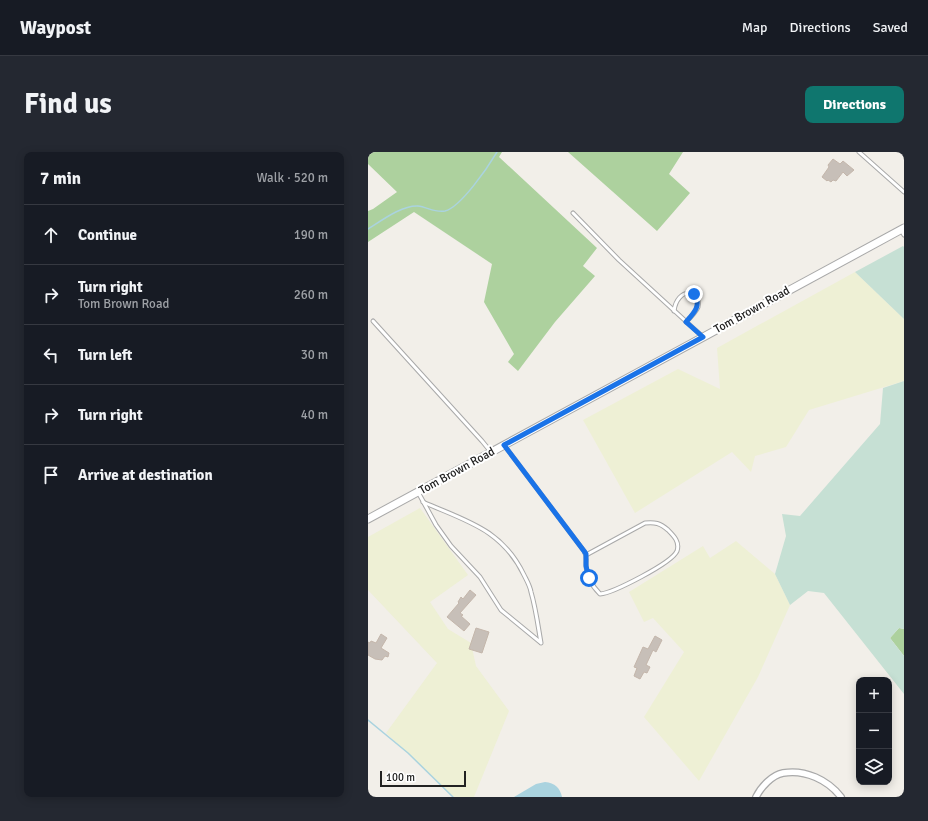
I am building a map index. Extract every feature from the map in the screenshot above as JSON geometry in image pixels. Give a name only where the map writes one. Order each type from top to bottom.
[{"type":"street","name":"Tom Brown Road","points":[[368,519],[703,337],[903,231]]},
{"type":"street","points":[[756,797],[770,779],[782,773],[798,773],[820,779],[836,790],[841,797]]},
{"type":"lane","points":[[860,152],[904,192]]},
{"type":"lane","points":[[573,213],[619,260],[703,337]]},
{"type":"lane","points":[[674,311],[678,298],[684,293],[691,292],[694,294],[698,303],[698,308],[686,322]]},
{"type":"lane","points":[[373,321],[491,452]]},
{"type":"lane","points":[[504,445],[586,554],[586,566],[589,578],[594,588],[600,594],[607,594],[628,584],[670,559],[677,552],[678,547],[677,541],[666,528],[660,524],[651,522],[645,523],[586,554]]},
{"type":"lane","points":[[418,492],[423,502],[451,546],[480,577],[501,610],[541,643],[531,590],[512,554],[498,539],[484,529],[467,520],[423,502]]},
{"type":"green space","points":[[368,152],[502,152],[499,157],[597,248],[583,266],[595,276],[555,322],[518,371],[508,362],[514,354],[484,302],[492,264],[414,212],[368,242],[368,211],[397,192],[368,164]]},
{"type":"green space","points":[[568,152],[683,152],[669,174],[690,193],[657,231]]},
{"type":"green space","points":[[903,246],[904,247],[904,319],[855,272]]},
{"type":"green space","points":[[855,272],[904,319],[904,381],[809,410],[786,447],[755,456],[751,472],[732,452],[635,513],[583,420],[678,369],[720,389],[717,348]]},
{"type":"green space","points":[[904,381],[904,629],[899,628],[890,638],[904,656],[904,694],[824,593],[808,591],[790,605],[775,574],[786,536],[782,514],[800,516],[880,424],[883,388]]},
{"type":"green space","points":[[420,508],[468,575],[430,602],[448,629],[471,643],[476,666],[509,711],[474,797],[454,797],[386,733],[437,663],[368,590],[368,537]]},
{"type":"green space","points":[[736,541],[775,574],[790,605],[758,677],[699,781],[644,717],[684,652],[653,618],[644,622],[629,592],[703,546],[710,558]]},
{"type":"green space","points":[[899,628],[904,629],[904,656],[890,638]]},
{"type":"water","points":[[545,782],[556,786],[562,797],[514,797],[536,784]]},
{"type":"building","points":[[833,159],[840,164],[843,161],[854,170],[847,176],[843,172],[836,181],[827,181],[822,177]]},
{"type":"building","points":[[470,590],[476,595],[460,613],[463,615],[461,616],[470,624],[464,631],[447,617],[459,603],[458,602],[461,597],[463,599]]},
{"type":"building","points":[[476,628],[489,632],[482,653],[469,649]]},
{"type":"building","points":[[381,634],[387,638],[381,648],[389,653],[388,657],[385,656],[382,660],[375,659],[368,655],[368,642],[370,643],[371,641],[376,643]]},
{"type":"building","points":[[655,636],[662,640],[656,652],[653,650],[646,665],[650,667],[647,673],[644,672],[640,679],[634,676],[637,668],[634,667],[643,647],[648,649]]},
{"type":"waterway","points":[[368,229],[392,214],[412,206],[425,207],[434,211],[445,211],[451,208],[474,186],[497,152]]},
{"type":"waterway","points":[[368,720],[408,753],[453,797]]},
{"type":"route","points":[[589,578],[586,566],[586,554],[504,445],[703,337],[686,322],[698,308],[698,303],[694,294]]}]
